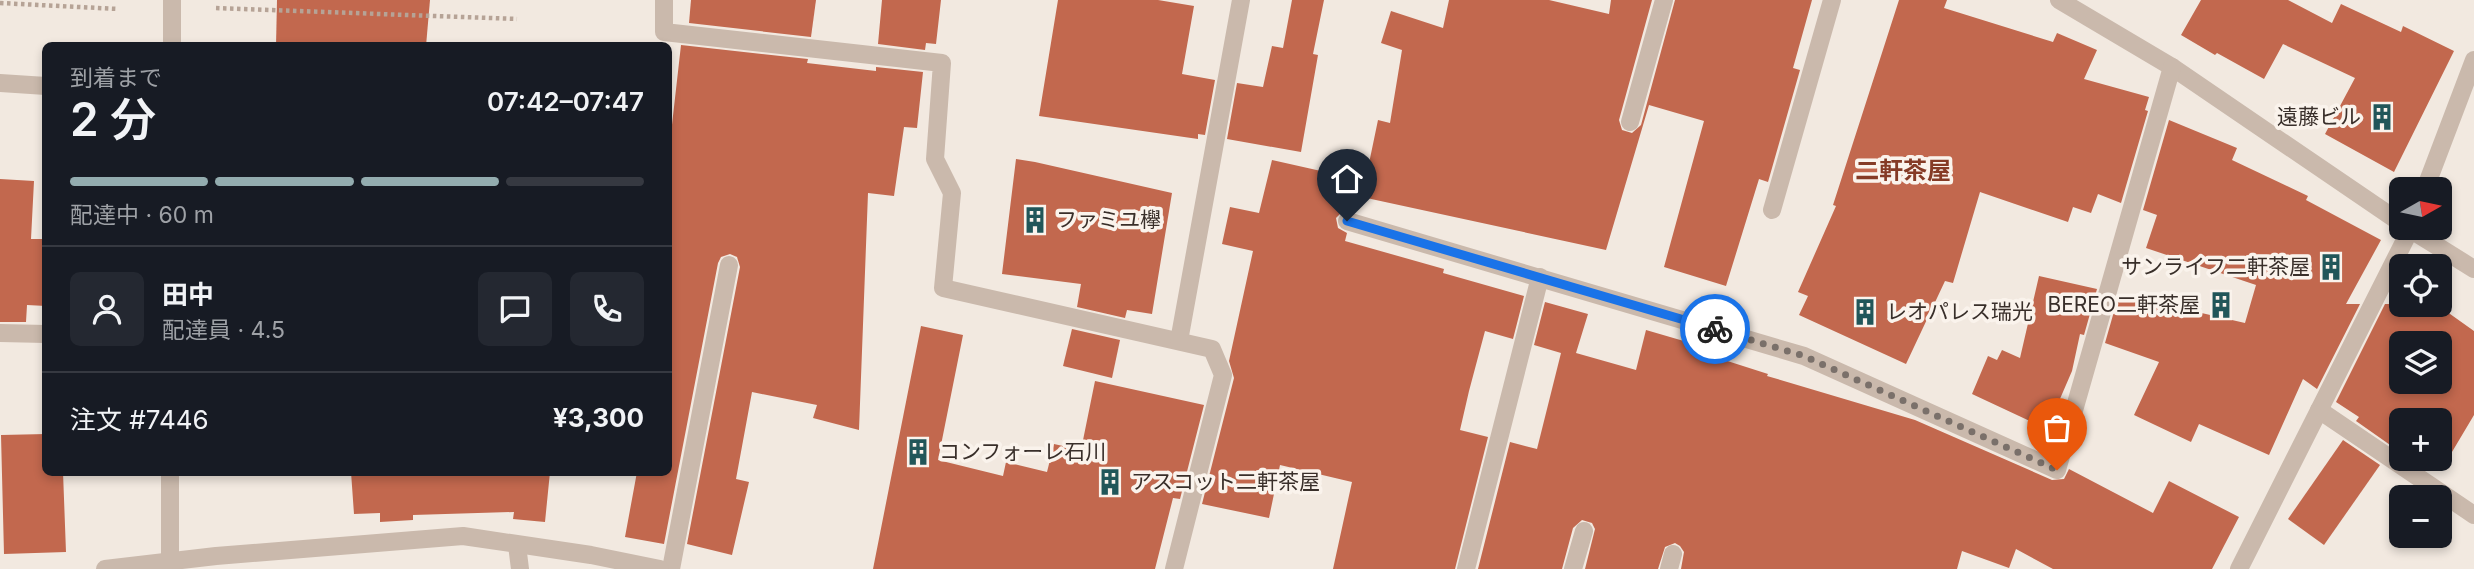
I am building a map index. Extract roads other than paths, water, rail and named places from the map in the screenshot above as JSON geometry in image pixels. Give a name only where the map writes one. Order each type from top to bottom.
[{"type":"street","points":[[172,0],[173,42]]},
{"type":"street","points":[[664,0],[664,32],[942,63],[936,159],[952,193],[943,288],[1212,349],[1223,375],[1174,569]]},
{"type":"street","points":[[1179,341],[1241,0]]},
{"type":"street","points":[[1630,122],[1664,0]]},
{"type":"street","points":[[1772,210],[1832,0]]},
{"type":"street","points":[[2059,0],[2172,67],[2389,214]]},
{"type":"street","points":[[2430,177],[2474,60]]},
{"type":"street","points":[[1347,221],[1804,356],[2057,470],[2172,67]]},
{"type":"street","points":[[0,83],[42,86]]},
{"type":"street","points":[[2239,569],[2402,240]]},
{"type":"street","points":[[2428,240],[2474,269]]},
{"type":"street","points":[[671,569],[729,265]]},
{"type":"street","points":[[1466,569],[1540,277]]},
{"type":"street","points":[[0,333],[42,334]]},
{"type":"street","points":[[2319,410],[2474,515]]},
{"type":"street","points":[[170,476],[170,565]]},
{"type":"street","points":[[1573,569],[1584,531]]},
{"type":"street","points":[[105,569],[463,537],[660,569]]},
{"type":"street","points":[[517,545],[520,569]]},
{"type":"place","name":"遠藤ビル","points":[[2382,117]]},
{"type":"place","name":"ファミユ欅","points":[[1035,220]]},
{"type":"place","name":"サンライフ二軒茶屋","points":[[2331,267]]},
{"type":"place","name":"BEREO二軒茶屋","points":[[2221,305]]},
{"type":"place","name":"レオパレス瑞光","points":[[1865,312]]},
{"type":"place","name":"コンフォーレ石川","points":[[918,452]]},
{"type":"place","name":"アスコット二軒茶屋","points":[[1110,482]]},
{"type":"district","name":"二軒茶屋","points":[[1903,171]]}]
